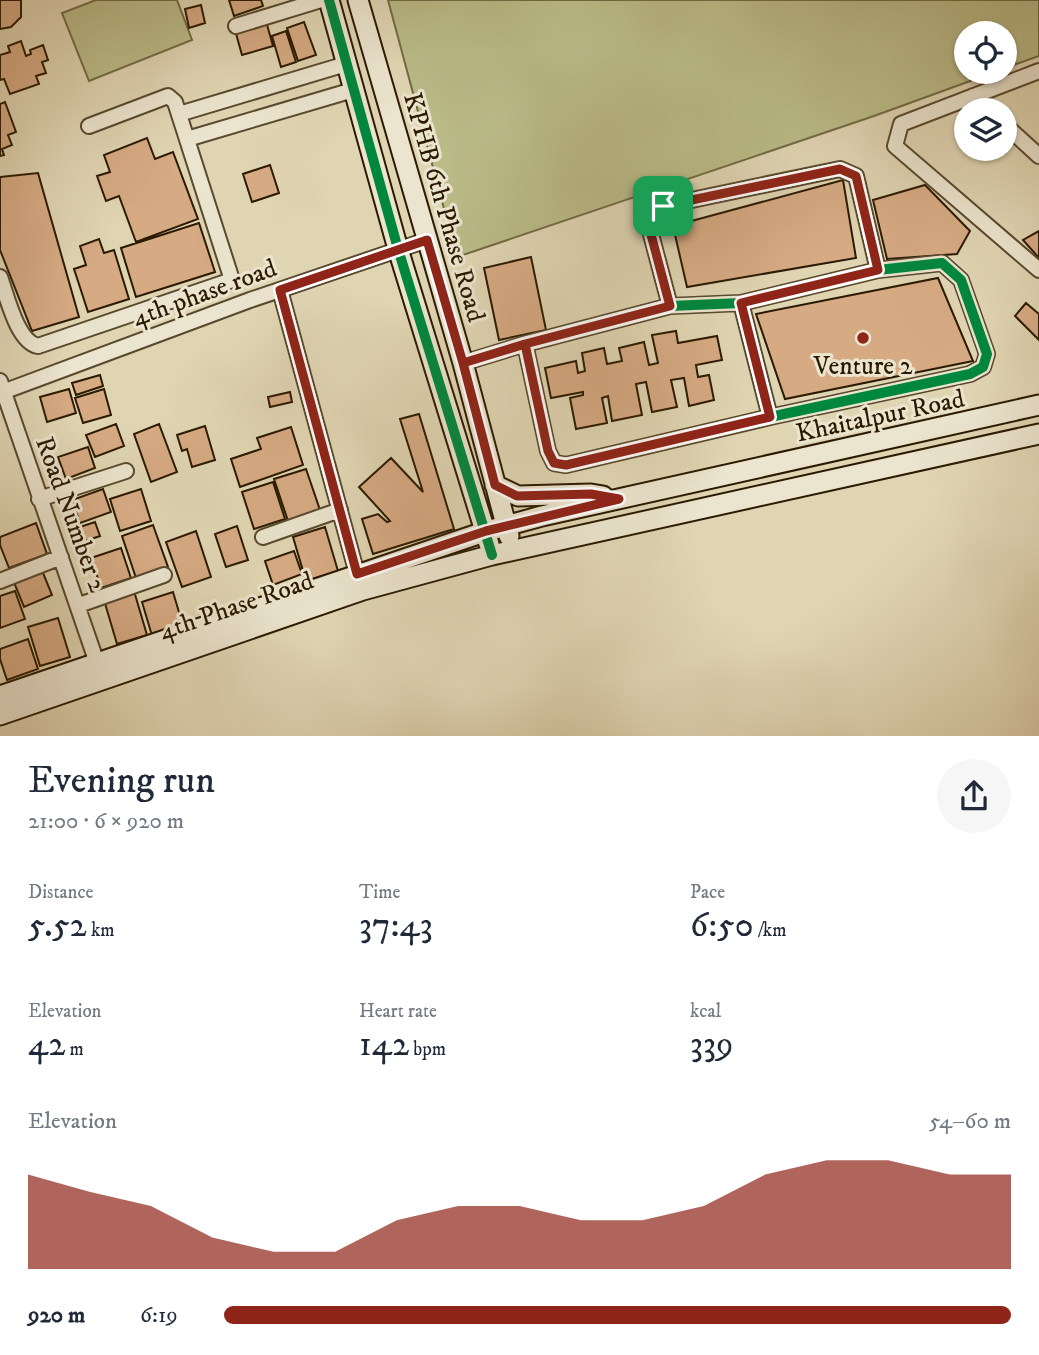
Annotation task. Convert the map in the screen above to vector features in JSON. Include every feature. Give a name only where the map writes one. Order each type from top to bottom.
[{"type":"street","points":[[236,26],[321,0]]},
{"type":"street","name":"KPHB 6th Phase Road","points":[[329,0],[398,249],[492,555]]},
{"type":"street","name":"KPHB 6th Phase Road","points":[[358,0],[463,363],[513,550]]},
{"type":"street","points":[[179,114],[346,64]]},
{"type":"street","points":[[1039,71],[901,124],[895,146],[1039,270]]},
{"type":"street","points":[[187,139],[353,90]]},
{"type":"street","points":[[0,277],[23,337],[30,345],[38,346],[232,280],[175,102],[168,96],[89,126]]},
{"type":"street","points":[[1017,136],[1039,156]]},
{"type":"street","points":[[670,306],[649,227],[652,217],[663,206],[840,169],[856,176],[878,270]]},
{"type":"street","name":"4th phase road","points":[[1,389],[427,240]]},
{"type":"street","points":[[463,363],[525,344],[670,306],[741,303],[878,270],[942,262],[961,280],[987,354],[983,367],[970,374],[566,465],[554,463],[548,451],[525,344]]},
{"type":"street","points":[[280,290],[357,574]]},
{"type":"street","points":[[741,303],[770,417]]},
{"type":"street","name":"Road Number 2","points":[[1,389],[79,605],[97,663]]},
{"type":"street","name":"Khaitalpur Road","points":[[486,531],[1039,405]]},
{"type":"street","name":"Khaitalpur Road","points":[[492,555],[1039,434]]},
{"type":"street","points":[[39,499],[127,471]]},
{"type":"street","points":[[495,485],[517,496],[591,494],[619,499]]},
{"type":"street","points":[[263,537],[340,510]]},
{"type":"street","name":"4th Phase Road","points":[[0,696],[486,531]]},
{"type":"street","name":"4th Phase Road","points":[[0,715],[363,590],[492,555]]},
{"type":"street","points":[[0,581],[61,558]]},
{"type":"street","points":[[79,605],[164,575]]},
{"type":"green space","points":[[96,0],[177,0],[192,40],[89,81],[62,13]]},
{"type":"green space","points":[[388,0],[1039,0],[1039,56],[1017,64],[1017,21],[954,21],[954,84],[962,84],[457,257]]},
{"type":"building","points":[[0,0],[21,0],[21,17],[11,27],[0,29]]},
{"type":"building","points":[[229,0],[261,0],[263,6],[234,16]]},
{"type":"building","points":[[201,5],[205,23],[189,28],[185,9]]},
{"type":"building","points":[[266,21],[273,46],[242,55],[235,30]]},
{"type":"building","points":[[304,22],[316,55],[298,61],[287,28]]},
{"type":"building","points":[[286,31],[296,62],[281,67],[272,36]]},
{"type":"building","points":[[21,41],[26,56],[31,54],[30,50],[43,45],[48,60],[42,62],[46,73],[36,76],[39,84],[10,94],[4,79],[0,80],[0,55],[10,52],[8,46]]},
{"type":"building","points":[[5,102],[16,132],[8,135],[12,145],[2,149],[4,155],[0,156],[0,104]]},
{"type":"building","points":[[147,138],[155,159],[173,152],[198,219],[136,242],[119,196],[106,201],[97,176],[110,172],[104,155]]},
{"type":"building","points":[[270,165],[279,193],[252,202],[243,174]]},
{"type":"building","points":[[38,173],[79,317],[32,331],[0,250],[0,177]]},
{"type":"building","points":[[843,180],[856,258],[687,287],[673,226]]},
{"type":"building","points":[[925,185],[970,231],[957,254],[887,259],[873,200]]},
{"type":"building","points":[[199,223],[215,272],[136,297],[121,248]]},
{"type":"building","points":[[1039,231],[1039,258],[1023,240]]},
{"type":"building","points":[[99,239],[104,253],[114,250],[129,299],[88,312],[74,269],[86,265],[80,246]]},
{"type":"building","points":[[531,257],[546,330],[499,340],[484,268]]},
{"type":"building","name":"Venture 2","points":[[938,278],[973,361],[785,399],[756,314]]},
{"type":"building","points":[[1026,303],[1039,314],[1039,340],[1015,316]]},
{"type":"building","points":[[676,331],[678,343],[717,336],[722,360],[696,365],[698,377],[709,375],[714,400],[689,406],[684,378],[671,380],[677,407],[652,412],[646,382],[636,384],[642,415],[612,421],[608,396],[602,398],[607,423],[576,429],[570,398],[583,395],[583,392],[551,398],[545,368],[576,361],[578,373],[585,371],[582,353],[604,348],[607,364],[622,361],[619,348],[644,342],[649,365],[658,363],[652,335]]},
{"type":"building","points":[[100,375],[103,386],[76,395],[72,383]]},
{"type":"building","points":[[69,389],[76,413],[47,422],[40,397]]},
{"type":"building","points":[[104,389],[111,415],[83,423],[75,398]]},
{"type":"building","points":[[290,392],[292,402],[270,407],[268,397]]},
{"type":"building","points":[[419,414],[454,529],[373,554],[362,519],[378,514],[387,522],[390,521],[359,487],[391,458],[423,492],[400,419]]},
{"type":"building","points":[[116,424],[124,446],[95,457],[86,435]]},
{"type":"building","points":[[159,424],[177,472],[151,482],[134,434]]},
{"type":"building","points":[[205,426],[215,460],[192,467],[187,449],[182,451],[177,435]]},
{"type":"building","points":[[291,427],[303,465],[240,487],[231,459],[261,449],[257,438]]},
{"type":"building","points":[[88,447],[95,468],[66,479],[58,457]]},
{"type":"building","points":[[306,469],[320,510],[288,521],[274,479]]},
{"type":"building","points":[[273,482],[285,519],[254,529],[242,492]]},
{"type":"building","points":[[103,489],[111,512],[80,523],[72,500]]},
{"type":"building","points":[[141,489],[151,521],[120,531],[110,499]]},
{"type":"building","points":[[95,522],[100,536],[76,544],[71,530]]},
{"type":"building","points":[[36,523],[47,554],[9,568],[0,545],[0,537]]},
{"type":"building","points":[[153,525],[168,567],[136,578],[122,536]]},
{"type":"building","points":[[237,526],[248,560],[226,567],[215,534]]},
{"type":"building","points":[[325,527],[338,571],[306,581],[293,537]]},
{"type":"building","points":[[196,531],[211,577],[182,587],[166,542]]},
{"type":"building","points":[[121,548],[131,578],[101,588],[91,558]]},
{"type":"building","points":[[294,551],[302,574],[273,585],[265,561]]},
{"type":"building","points":[[41,568],[52,595],[24,607],[13,580]]},
{"type":"building","points":[[15,591],[25,619],[0,628],[0,596]]},
{"type":"building","points":[[134,591],[147,635],[117,644],[104,600]]},
{"type":"building","points":[[173,592],[184,629],[153,639],[142,602]]},
{"type":"building","points":[[58,618],[70,657],[40,666],[28,627]]},
{"type":"building","points":[[28,639],[38,669],[7,680],[0,659],[0,649]]},
{"type":"cycle path","points":[[329,0],[398,249],[492,555]]},
{"type":"cycle path","points":[[463,363],[525,344],[670,306],[741,303],[878,270],[942,263],[961,280],[987,354],[983,367],[970,374],[566,465],[554,463],[548,451],[525,344]]},
{"type":"place","name":"Venture 2","points":[[863,338]]},
{"type":"route","points":[[663,206],[652,217],[649,227],[670,306],[525,344],[463,363],[427,240],[280,290],[357,574],[486,531],[619,499],[591,494],[517,496],[495,485],[463,363],[493,354],[525,344],[548,451],[554,463],[566,465],[770,417],[741,303],[878,270],[856,176],[849,171],[840,169],[663,206]]}]
